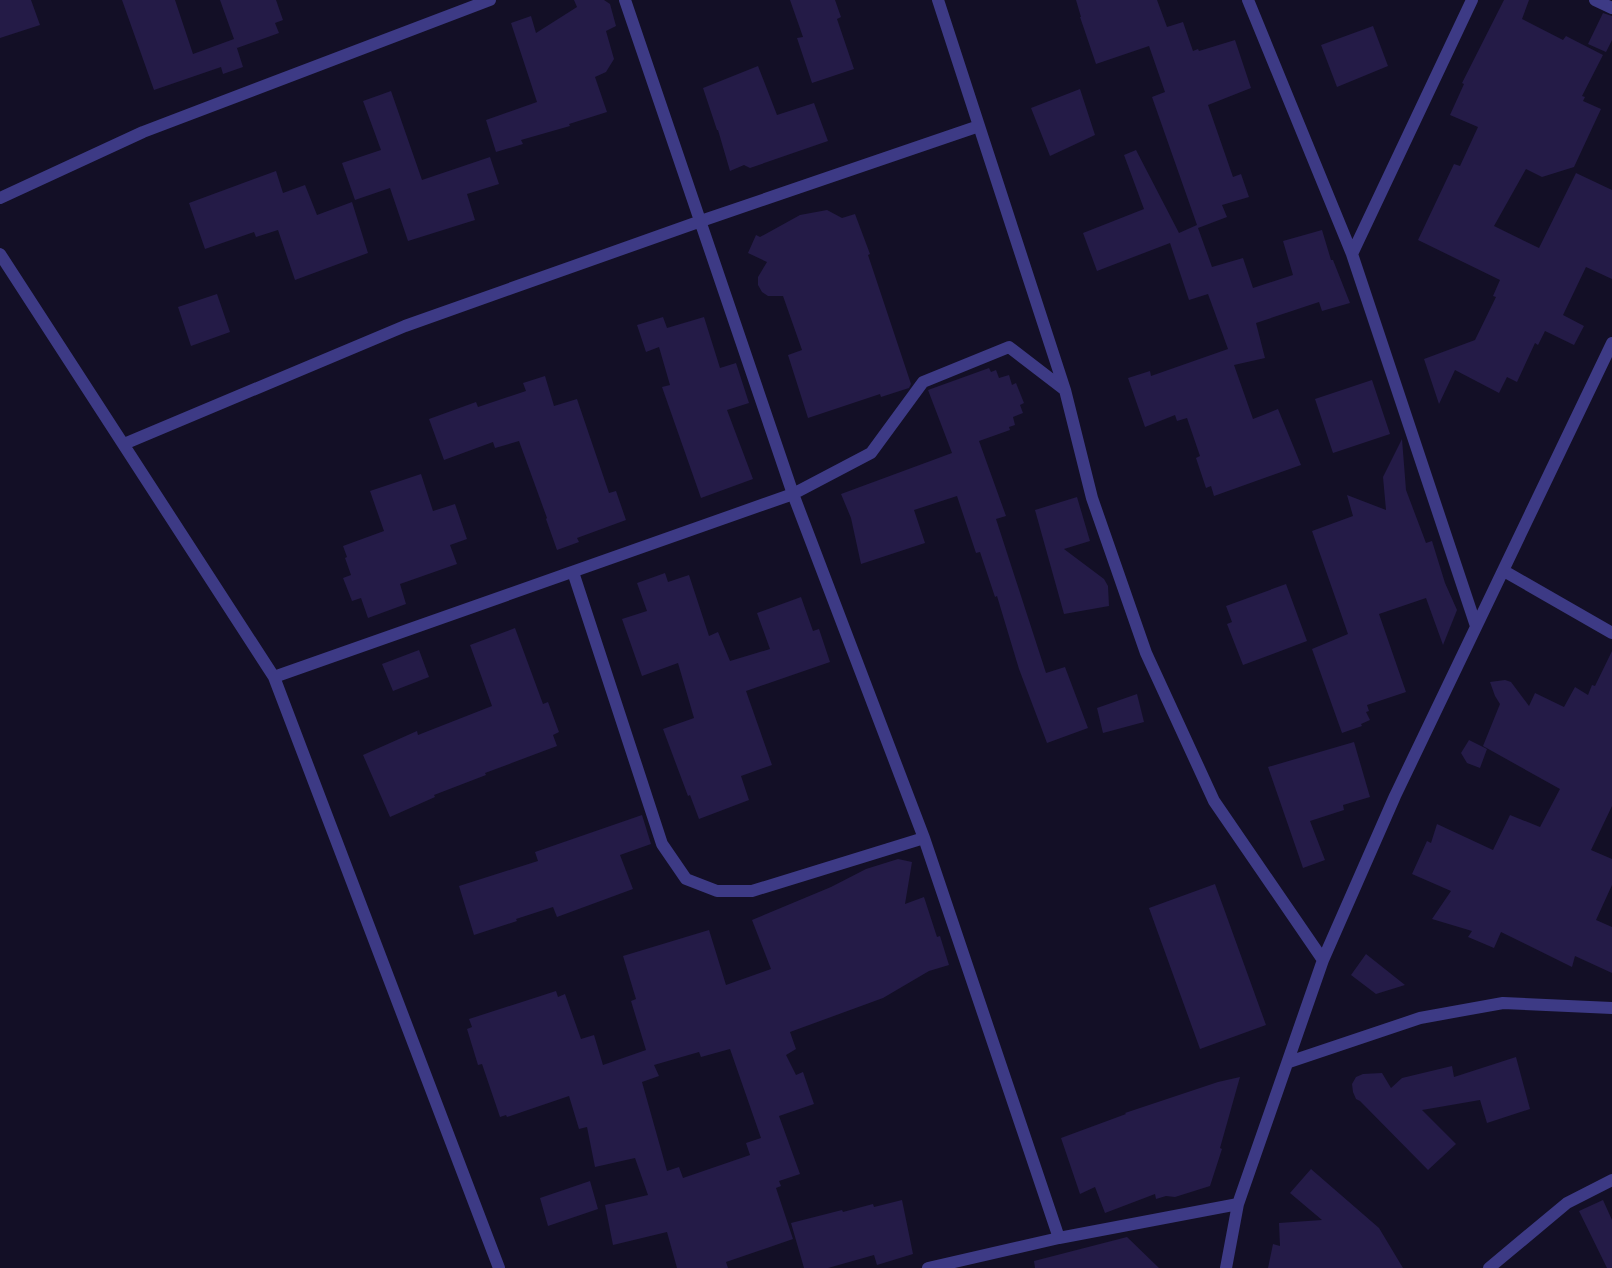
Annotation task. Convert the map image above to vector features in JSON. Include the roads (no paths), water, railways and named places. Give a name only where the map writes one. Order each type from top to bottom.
[{"type":"street","points":[[0,198],[143,132],[490,0]]},
{"type":"street","points":[[625,0],[793,494],[924,838],[1059,1238]]},
{"type":"street","points":[[938,0],[1064,390],[1092,498],[1146,653],[1214,801],[1323,960]]},
{"type":"street","points":[[1248,0],[1352,254],[1476,626]]},
{"type":"street","points":[[1352,254],[1472,0]]},
{"type":"street","points":[[1595,0],[1612,8]]},
{"type":"street","points":[[124,444],[405,326],[701,221],[979,126]]},
{"type":"street","points":[[0,254],[274,677],[499,1268]]},
{"type":"street","points":[[1226,1268],[1238,1204],[1323,960],[1395,796],[1612,343]]},
{"type":"street","points":[[274,677],[793,494],[871,453],[923,382],[1009,347],[1064,390]]},
{"type":"street","points":[[1504,571],[1612,633]]},
{"type":"street","points":[[573,572],[662,844],[686,879],[717,891],[752,890],[924,838]]},
{"type":"street","points":[[1289,1062],[1420,1018],[1502,1003],[1612,1008]]},
{"type":"street","points":[[1489,1268],[1567,1204],[1612,1180]]},
{"type":"street","points":[[928,1268],[1059,1238],[1238,1204]]}]
